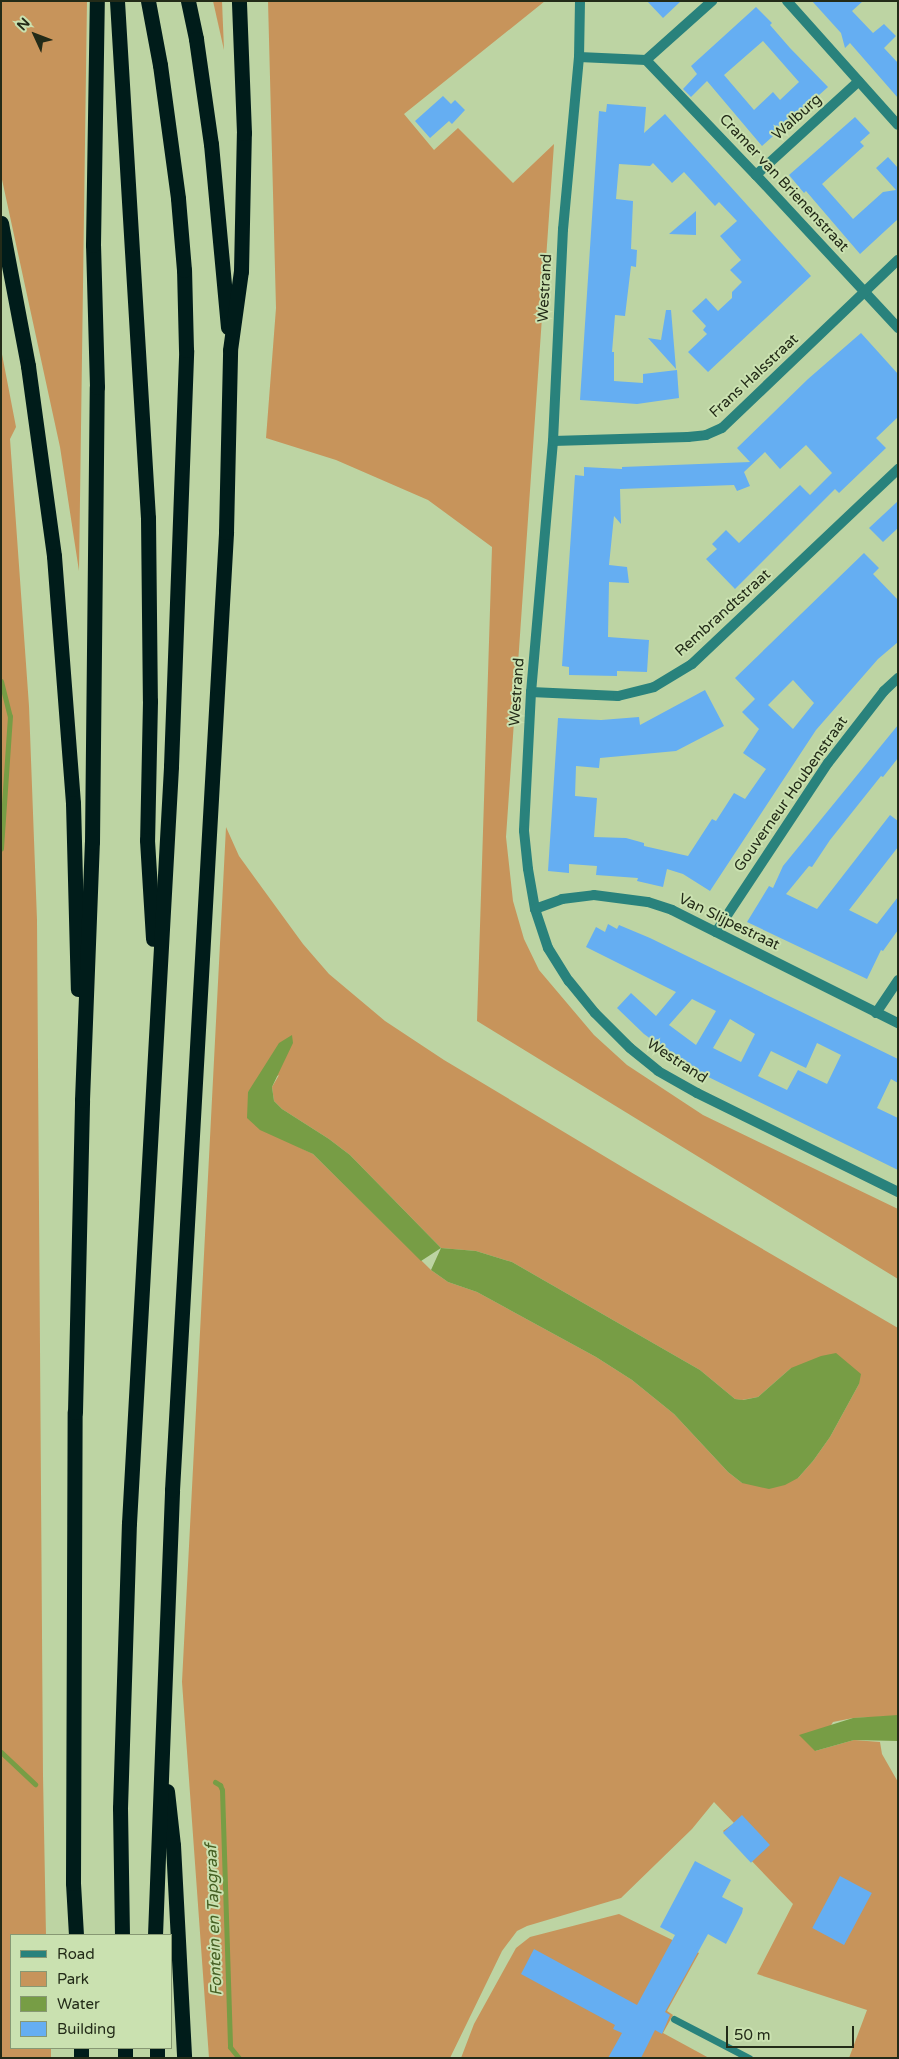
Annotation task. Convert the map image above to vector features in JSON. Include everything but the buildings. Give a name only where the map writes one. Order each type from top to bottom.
[{"type":"highway","points":[[76,1934],[73,1883],[75,1412],[82,1100],[92,842],[97,387],[93,235],[97,1]]},
{"type":"highway","points":[[117,1],[148,518],[150,701],[147,840],[157,1015]]},
{"type":"highway","points":[[155,1934],[172,1480],[226,532],[230,350],[211,144],[196,39],[188,1]]},
{"type":"highway","points":[[230,350],[242,271],[244,133],[239,1]]},
{"type":"highway","points":[[122,1934],[120,1808],[129,1523],[171,766],[186,350],[184,270],[178,198],[160,65],[149,6]]},
{"type":"highway","points":[[1,223],[28,366],[54,556],[73,803],[82,1100]]},
{"type":"highway","points":[[162,1750],[173,1845],[184,2058]]},
{"type":"street","name":"Westrand","points":[[580,1],[578,57],[563,229],[553,441],[531,692],[524,831],[535,909],[548,948],[569,981],[596,1014],[623,1041],[658,1071],[697,1093],[898,1192]]},
{"type":"street","points":[[578,57],[646,60],[712,1]]},
{"type":"street","points":[[786,1],[898,125]]},
{"type":"street","name":"Cramer van Brienenstraat","points":[[646,60],[898,328]]},
{"type":"street","name":"Walburg","points":[[756,175],[859,81]]},
{"type":"street","points":[[865,291],[898,260]]},
{"type":"street","name":"Frans Halsstraat","points":[[553,441],[688,437],[706,435],[722,428],[865,291]]},
{"type":"street","name":"Rembrandtstraat","points":[[531,692],[618,696],[654,687],[692,664],[898,469]]},
{"type":"street","name":"Gouverneur Houbenstraat","points":[[716,932],[828,763],[884,691],[898,678]]},
{"type":"street","name":"Van Slijpestraat","points":[[535,909],[562,900],[586,896],[621,897],[648,902],[672,910],[898,1023]]},
{"type":"street","points":[[876,1013],[898,980]]},
{"type":"lane","points":[[674,2019],[749,2058]]},
{"type":"green space","points":[[1,1],[87,1],[79,571],[60,447],[1,175]]},
{"type":"green space","points":[[213,1],[222,1],[224,50]]},
{"type":"green space","points":[[268,1],[545,1],[404,114],[434,150],[458,128],[513,183],[554,144],[506,837],[513,901],[524,939],[539,970],[594,1035],[627,1065],[703,1115],[898,1209],[898,1279],[477,1021],[492,547],[428,500],[336,460],[266,438],[276,308]]},
{"type":"green space","points":[[1,349],[16,427],[10,439],[29,706],[37,920],[43,1775],[46,1934],[10,1934],[10,2049],[51,2049],[51,2058],[1,2058]]},
{"type":"green space","points":[[226,827],[239,856],[303,944],[329,974],[385,1021],[444,1060],[634,1174],[898,1328],[898,1716],[853,1718],[833,1722],[815,1751],[854,1740],[880,1742],[882,1754],[898,1782],[898,2058],[849,2058],[867,2010],[757,1974],[793,1904],[723,1831],[734,1823],[714,1802],[692,1829],[621,1898],[527,1926],[517,1931],[502,1951],[450,2058],[209,2058],[182,1682]],"holes":[[[279,1075],[272,1087],[274,1101],[282,1109],[350,1155],[441,1248],[476,1251],[512,1262],[700,1370],[735,1399],[742,1400],[758,1397],[791,1368],[859,1384],[830,1437],[798,1478],[742,1483],[728,1472],[674,1414],[632,1380],[596,1357],[477,1292],[448,1282],[431,1270],[313,1154],[295,1145],[248,1092]]]},
{"type":"green space","points":[[619,1914],[699,1953],[667,2011],[673,2015],[663,2033],[709,2058],[461,2058],[474,2024],[516,1948],[530,1937]]},
{"type":"water","points":[[292,1035],[293,1043],[272,1087],[274,1101],[282,1109],[350,1155],[441,1248],[421,1261],[313,1154],[260,1130],[247,1118],[248,1092],[279,1043]]},
{"type":"water","points":[[441,1248],[476,1251],[512,1262],[700,1370],[735,1399],[743,1400],[758,1397],[791,1368],[821,1356],[836,1353],[861,1374],[859,1384],[830,1437],[798,1478],[785,1485],[769,1489],[742,1483],[728,1472],[674,1414],[632,1380],[596,1357],[477,1292],[448,1282],[431,1270]]},
{"type":"water","points":[[898,1715],[898,1741],[854,1740],[815,1751],[799,1735],[853,1718]]},
{"type":"waterway","points":[[1,681],[10,716],[1,849]]},
{"type":"waterway","name":"Fontein en Tapgraaf","points":[[1,1752],[35,1784]]},
{"type":"waterway","name":"Fontein en Tapgraaf","points":[[215,1782],[220,1785],[222,1790],[230,2047],[239,2058]]}]
